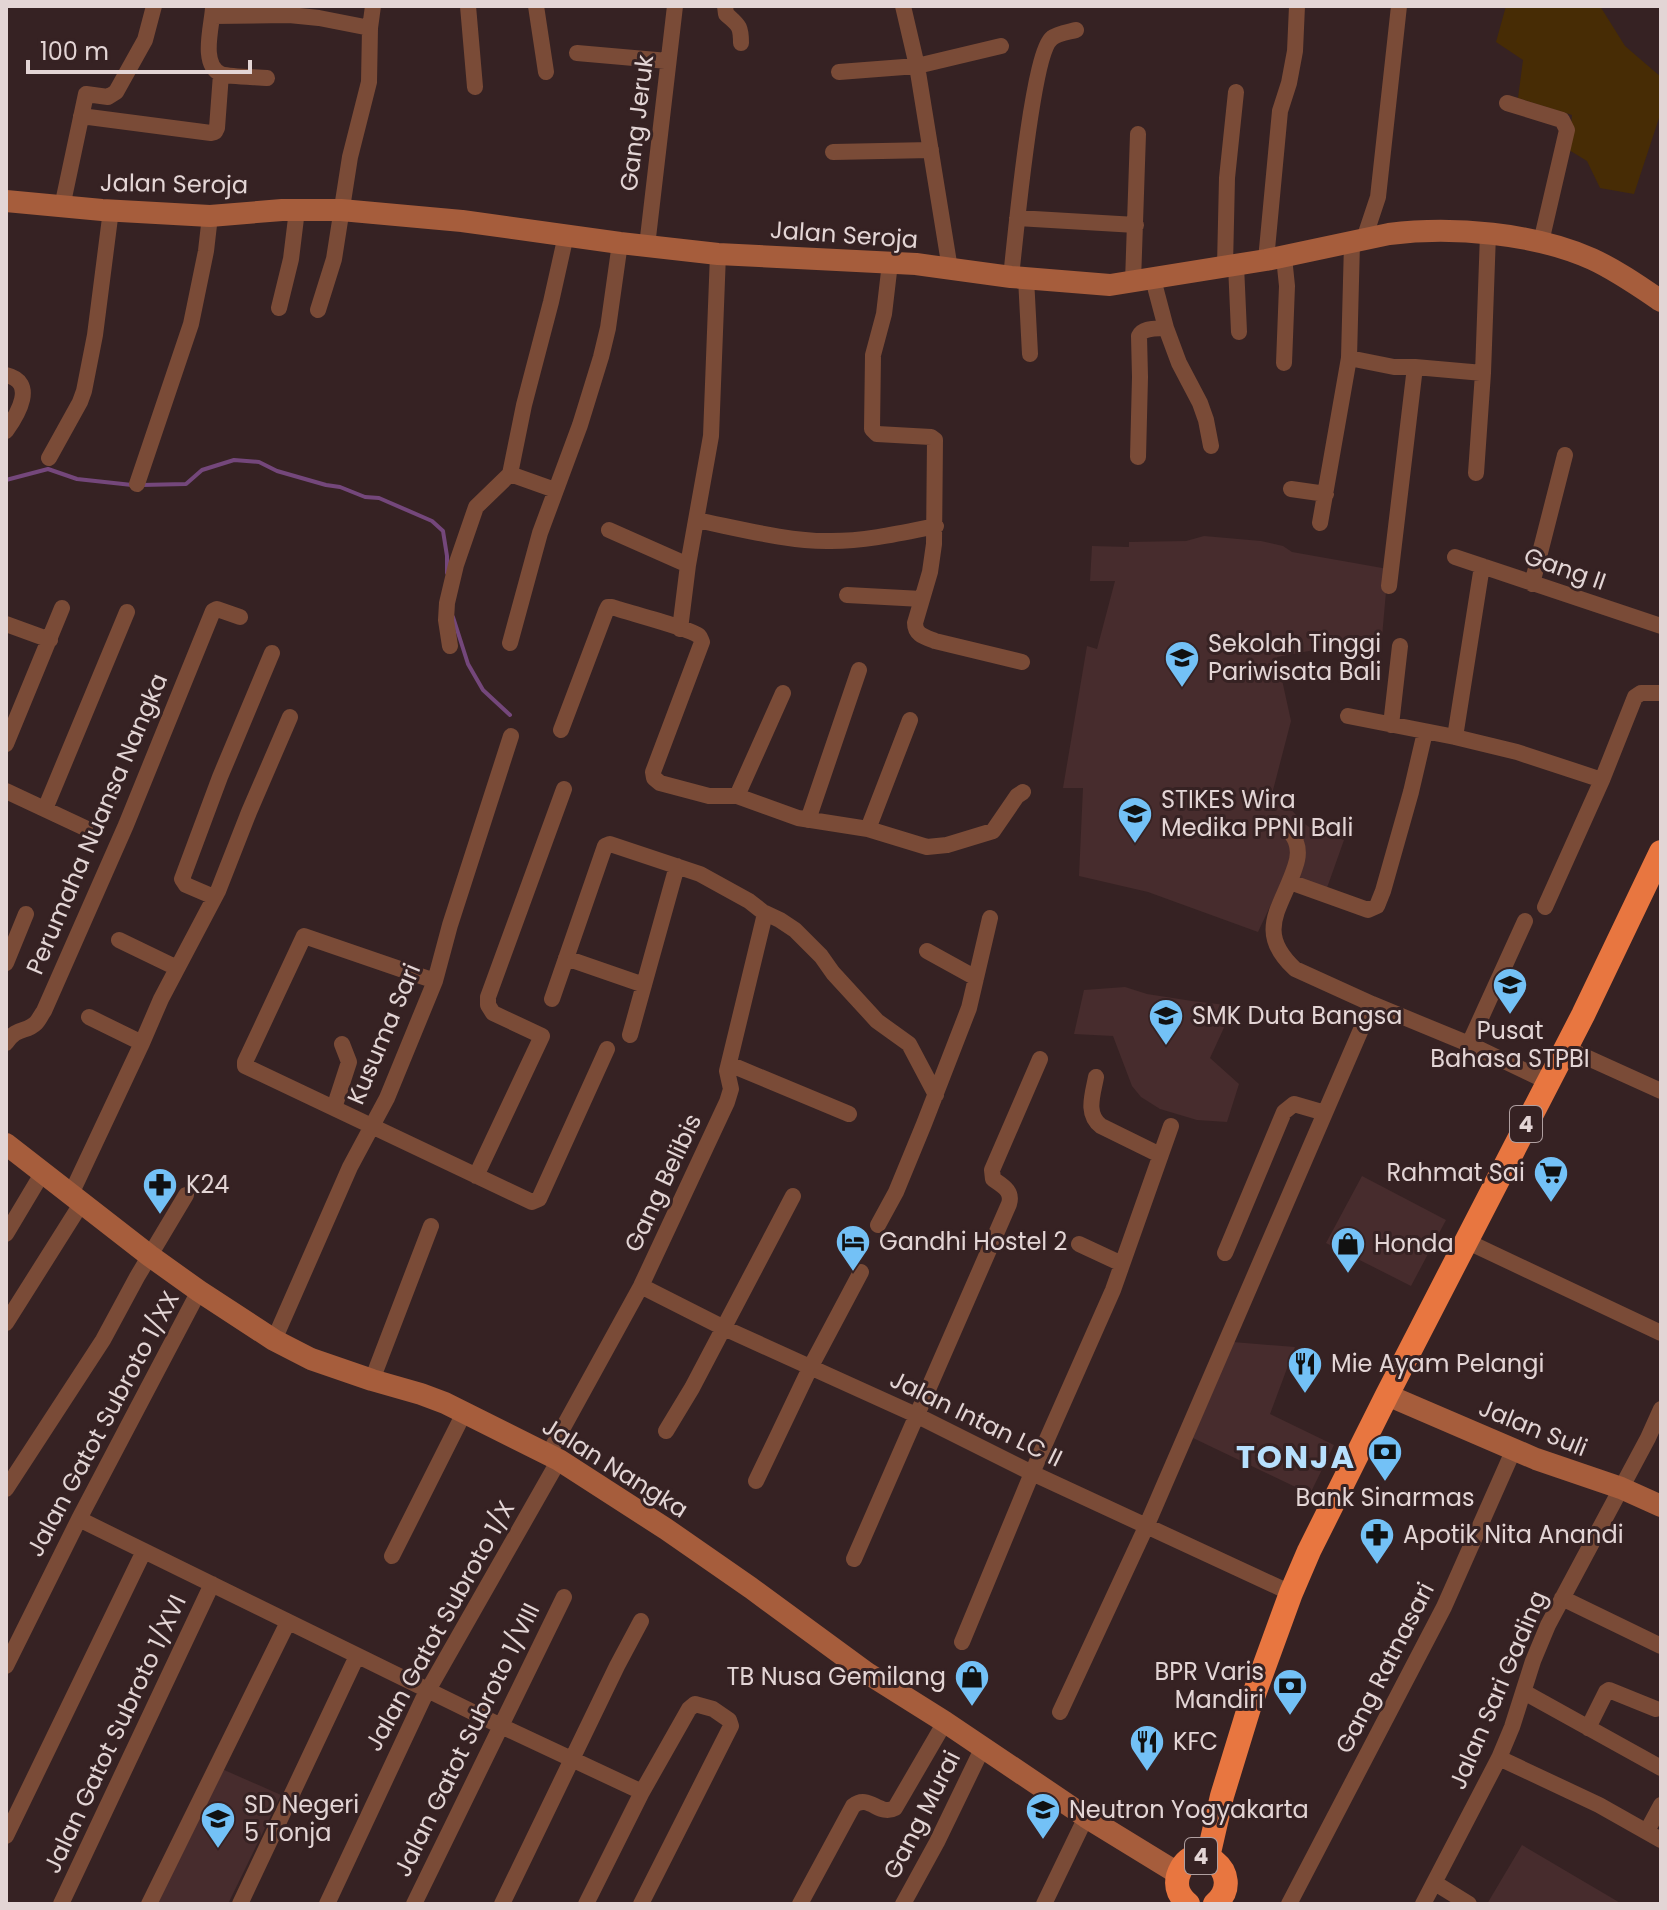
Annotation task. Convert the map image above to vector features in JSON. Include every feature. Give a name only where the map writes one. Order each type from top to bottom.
[{"type":"highway","name":"4","points":[[1208,1857],[1232,1762],[1266,1659],[1309,1551],[1394,1398],[1466,1241],[1548,1082],[1574,1051],[1661,852]]},
{"type":"highway","name":"4","points":[[1188,1904],[1180,1896],[1179,1874],[1185,1863],[1196,1856],[1208,1857],[1219,1864],[1226,1878],[1221,1903]]},
{"type":"main road","name":"Jalan Seroja","points":[[6,201],[210,216],[341,210],[475,222],[718,254],[890,263],[1110,285],[1275,259],[1389,234],[1463,232],[1511,236],[1573,251],[1595,260],[1661,301]]},
{"type":"main road","name":"Jalan Nangka","points":[[6,1144],[150,1256],[274,1340],[311,1359],[465,1411],[554,1458],[666,1529],[867,1673],[1086,1817],[1179,1874]]},
{"type":"main road","name":"Jalan Suli","points":[[1394,1398],[1563,1470],[1621,1488],[1661,1506]]},
{"type":"street","points":[[62,207],[86,94],[108,97],[116,92],[145,40],[154,6]]},
{"type":"street","points":[[318,310],[334,259],[350,157],[369,82],[373,6]]},
{"type":"street","points":[[468,6],[475,87]]},
{"type":"street","points":[[536,6],[546,72]]},
{"type":"street","name":"Gang Jeruk","points":[[647,246],[675,6]]},
{"type":"street","points":[[725,6],[726,14],[740,28],[741,43]]},
{"type":"street","points":[[903,6],[917,66],[950,269]]},
{"type":"street","points":[[1284,363],[1287,286],[1275,259],[1280,111],[1295,51],[1297,6]]},
{"type":"street","points":[[1389,234],[1378,197],[1399,6]]},
{"type":"street","points":[[267,78],[221,74],[209,63],[213,11],[319,18],[370,28]]},
{"type":"street","points":[[1030,354],[1019,278],[1017,218],[1029,123],[1047,45],[1053,37],[1076,30]]},
{"type":"street","points":[[839,72],[917,66],[1001,46]]},
{"type":"street","points":[[577,53],[668,61]]},
{"type":"street","points":[[81,116],[215,132],[221,74]]},
{"type":"street","points":[[1236,92],[1227,178],[1230,265],[1239,332]]},
{"type":"street","points":[[1507,103],[1562,120],[1566,125],[1541,242]]},
{"type":"street","points":[[1138,134],[1136,225],[1143,281],[1200,403],[1211,446]]},
{"type":"street","points":[[833,152],[931,150]]},
{"type":"street","points":[[1320,523],[1349,358],[1358,241],[1378,197]]},
{"type":"street","points":[[49,458],[84,391],[95,335],[111,210]]},
{"type":"street","points":[[279,308],[291,259],[297,210]]},
{"type":"street","points":[[137,484],[191,324],[210,216]]},
{"type":"street","points":[[1017,218],[1136,225]]},
{"type":"street","points":[[1476,473],[1488,234]]},
{"type":"street","points":[[450,646],[447,603],[456,565],[473,515],[482,500],[510,474],[566,235]]},
{"type":"street","points":[[510,643],[540,533],[580,425],[601,357],[620,243]]},
{"type":"street","points":[[680,629],[711,436],[718,254]]},
{"type":"street","points":[[890,263],[884,314],[873,355],[872,429],[877,434],[931,437],[935,440],[936,526],[930,572],[915,625],[917,632],[964,649],[1022,662]]},
{"type":"street","points":[[1138,457],[1139,336],[1145,330],[1166,328]]},
{"type":"street","points":[[1349,358],[1394,367],[1483,373]]},
{"type":"street","points":[[1389,586],[1415,367]]},
{"type":"street","points":[[6,375],[20,382],[22,392],[20,407],[6,431]]},
{"type":"street","points":[[1532,584],[1565,455]]},
{"type":"street","points":[[510,474],[555,490]]},
{"type":"street","points":[[1291,489],[1326,494]]},
{"type":"street","points":[[696,520],[829,542],[868,539],[936,526]]},
{"type":"street","points":[[609,530],[688,565]]},
{"type":"street","name":"Gang II","points":[[1455,557],[1661,626]]},
{"type":"street","points":[[1455,737],[1482,566]]},
{"type":"street","points":[[847,595],[922,599]]},
{"type":"street","points":[[561,730],[608,607],[612,607],[699,636],[702,642],[653,774],[660,783],[709,796],[737,796],[808,820],[868,829],[927,847],[947,845],[993,831],[1023,792]]},
{"type":"street","points":[[6,744],[13,708],[50,640],[62,608]]},
{"type":"street","name":"Perumaha Nuansa Nangka","points":[[6,1043],[20,1029],[36,1023],[44,1011],[126,825],[214,609],[240,617]]},
{"type":"street","points":[[45,809],[127,612]]},
{"type":"street","points":[[6,624],[50,640]]},
{"type":"street","points":[[1391,725],[1400,646]]},
{"type":"street","points":[[214,897],[186,885],[182,879],[225,763],[272,653]]},
{"type":"street","points":[[808,820],[859,670]]},
{"type":"street","points":[[737,796],[783,693]]},
{"type":"street","points":[[1545,907],[1637,695],[1661,693]]},
{"type":"street","points":[[1348,716],[1517,752],[1602,780]]},
{"type":"street","points":[[6,1323],[76,1199],[161,999],[214,897],[290,717]]},
{"type":"street","points":[[868,829],[910,720]]},
{"type":"street","points":[[1290,882],[1368,910],[1377,906],[1425,732]]},
{"type":"street","name":"Kusuma Sari","points":[[274,1340],[350,1167],[387,1098],[435,981],[511,736]]},
{"type":"street","points":[[476,1176],[542,1036],[493,1013],[488,997],[564,789]]},
{"type":"street","points":[[6,791],[85,828]]},
{"type":"street","points":[[1290,831],[1298,849],[1297,861],[1273,922],[1272,934],[1281,953],[1295,969],[1469,1044],[1548,1082]]},
{"type":"street","points":[[552,999],[607,844],[700,874],[795,930],[877,1021],[909,1044],[936,1095]]},
{"type":"street","points":[[630,1035],[677,866]]},
{"type":"street","name":"Gang Belibis","points":[[554,1458],[641,1286],[730,1096],[729,1064],[763,912]]},
{"type":"street","points":[[6,963],[26,914]]},
{"type":"street","points":[[878,1225],[896,1192],[969,1008],[990,918]]},
{"type":"street","points":[[1469,1044],[1525,921]]},
{"type":"street","points":[[435,981],[303,937],[245,1066],[532,1202],[537,1201],[607,1049]]},
{"type":"street","points":[[119,940],[177,968]]},
{"type":"street","points":[[927,951],[976,978]]},
{"type":"street","points":[[566,958],[644,985]]},
{"type":"street","points":[[1060,1712],[1146,1527],[1372,1004]]},
{"type":"street","points":[[89,1017],[142,1043]]},
{"type":"street","points":[[334,1108],[349,1062],[342,1044]]},
{"type":"street","points":[[1574,1051],[1661,1091]]},
{"type":"street","points":[[854,1559],[1010,1201],[1008,1191],[993,1179],[992,1170],[1040,1059]]},
{"type":"street","points":[[729,1064],[849,1114]]},
{"type":"street","points":[[1096,1077],[1091,1109],[1094,1121],[1160,1155]]},
{"type":"street","points":[[1225,1253],[1284,1112],[1294,1104],[1325,1113]]},
{"type":"street","points":[[962,1642],[1113,1290],[1171,1126]]},
{"type":"street","points":[[6,1234],[43,1172]]},
{"type":"street","points":[[6,1489],[103,1340],[186,1195]]},
{"type":"street","points":[[666,1431],[692,1388],[793,1196]]},
{"type":"street","points":[[372,1380],[431,1226]]},
{"type":"street","points":[[1466,1241],[1661,1333]]},
{"type":"street","points":[[1079,1244],[1122,1264]]},
{"type":"street","points":[[756,1481],[810,1368],[861,1272]]},
{"type":"street","name":"Jalan Intan LC II","points":[[641,1286],[724,1328],[916,1415],[1032,1473],[1291,1593]]},
{"type":"street","name":"Jalan Gatot Subroto 1/XX","points":[[6,1666],[199,1291]]},
{"type":"street","name":"Jalan Sari Gading","points":[[1423,1904],[1499,1758],[1539,1646],[1562,1598],[1661,1409]]},
{"type":"street","points":[[392,1556],[465,1411]]},
{"type":"street","name":"Gang Ratnasari","points":[[1289,1904],[1444,1607],[1514,1449]]},
{"type":"street","name":"Jalan Gatot Subroto 1/X","points":[[327,1904],[427,1690],[554,1458]]},
{"type":"street","points":[[79,1519],[642,1792]]},
{"type":"street","points":[[6,1836],[144,1551]]},
{"type":"street","name":"Jalan Gatot Subroto 1/XVI","points":[[61,1904],[212,1584]]},
{"type":"street","name":"Jalan Gatot Subroto 1/VIII","points":[[414,1904],[564,1597]]},
{"type":"street","points":[[1562,1598],[1661,1646]]},
{"type":"street","points":[[502,1904],[641,1621]]},
{"type":"street","points":[[149,1904],[288,1622]]},
{"type":"street","points":[[240,1904],[357,1656]]},
{"type":"street","points":[[1588,1728],[1609,1690],[1656,1709]]},
{"type":"street","points":[[1524,1692],[1661,1768]]},
{"type":"street","points":[[586,1904],[642,1792],[692,1705],[713,1709],[729,1720],[731,1726],[641,1904]]},
{"type":"street","points":[[800,1904],[853,1806],[864,1801],[886,1810],[895,1808],[945,1722]]},
{"type":"street","name":"Gang Murai","points":[[903,1904],[983,1747]]},
{"type":"street","points":[[1499,1758],[1599,1805],[1654,1836],[1661,1805]]},
{"type":"street","points":[[1044,1904],[1086,1817]]},
{"type":"street","points":[[1435,1883],[1469,1904]]},
{"type":"shaded area","points":[[1506,6],[1600,6],[1625,46],[1661,77],[1661,112],[1634,194],[1600,188],[1587,161],[1569,150],[1572,115],[1518,98],[1523,60],[1496,42]]},
{"type":"shaded area","name":"Sekolah Tinggi Pariwisata Bali","points":[[1204,536],[1261,541],[1283,546],[1292,552],[1388,569],[1382,637],[1354,636],[1346,644],[1277,657],[1291,721],[1272,794],[1312,829],[1344,840],[1323,899],[1281,883],[1258,932],[1148,892],[1079,876],[1083,788],[1063,788],[1087,646],[1097,649],[1115,581],[1090,581],[1092,546],[1129,547],[1129,542],[1186,541]]},
{"type":"shaded area","name":"SMK Duta Bangsa","points":[[1125,987],[1147,994],[1234,1006],[1210,1058],[1239,1084],[1227,1122],[1197,1120],[1160,1109],[1141,1097],[1132,1086],[1113,1036],[1074,1034],[1084,990]]},
{"type":"shaded area","points":[[1362,1176],[1446,1220],[1411,1286],[1326,1243]]},
{"type":"shaded area","points":[[1233,1342],[1295,1347],[1270,1414],[1334,1445],[1310,1494],[1193,1438]]},
{"type":"shaded area","name":"SD Negeri 5 Tonja","points":[[222,1769],[281,1795],[228,1904],[155,1904]]},
{"type":"shaded area","points":[[1522,1845],[1622,1904],[1487,1904]]},
{"type":"waterway","points":[[141,485],[186,484],[202,470],[234,460],[259,462],[277,471],[340,487],[365,497],[379,498],[432,521],[443,531],[447,573]]},
{"type":"waterway","points":[[6,480],[48,469],[77,479],[132,485]]},
{"type":"waterway","points":[[453,617],[468,664],[483,690],[510,715]]},
{"type":"place","name":"Sekolah Tinggi Pariwisata Bali","points":[[1182,689]]},
{"type":"place","name":"STIKES Wira Medika PPNI Bali","points":[[1135,845]]},
{"type":"place","name":"Pusat Bahasa STPBI","points":[[1510,1016]]},
{"type":"place","name":"SMK Duta Bangsa","points":[[1166,1047]]},
{"type":"place","name":"Rahmat Sai","points":[[1551,1204]]},
{"type":"place","name":"K24","points":[[160,1216]]},
{"type":"place","name":"Gandhi Hostel 2","points":[[853,1273]]},
{"type":"place","name":"Honda","points":[[1348,1275]]},
{"type":"place","name":"Mie Ayam Pelangi","points":[[1305,1395]]},
{"type":"place","name":"Bank Sinarmas","points":[[1385,1483]]},
{"type":"place","name":"Apotik Nita Anandi","points":[[1377,1566]]},
{"type":"place","name":"TB Nusa Gemilang","points":[[972,1708]]},
{"type":"place","name":"BPR Varis Mandiri","points":[[1290,1717]]},
{"type":"place","name":"KFC","points":[[1147,1773]]},
{"type":"place","name":"Neutron Yogyakarta","points":[[1043,1841]]},
{"type":"place","name":"SD Negeri 5 Tonja","points":[[218,1850]]},
{"type":"district","name":"TONJA","points":[[1296,1457]]}]
